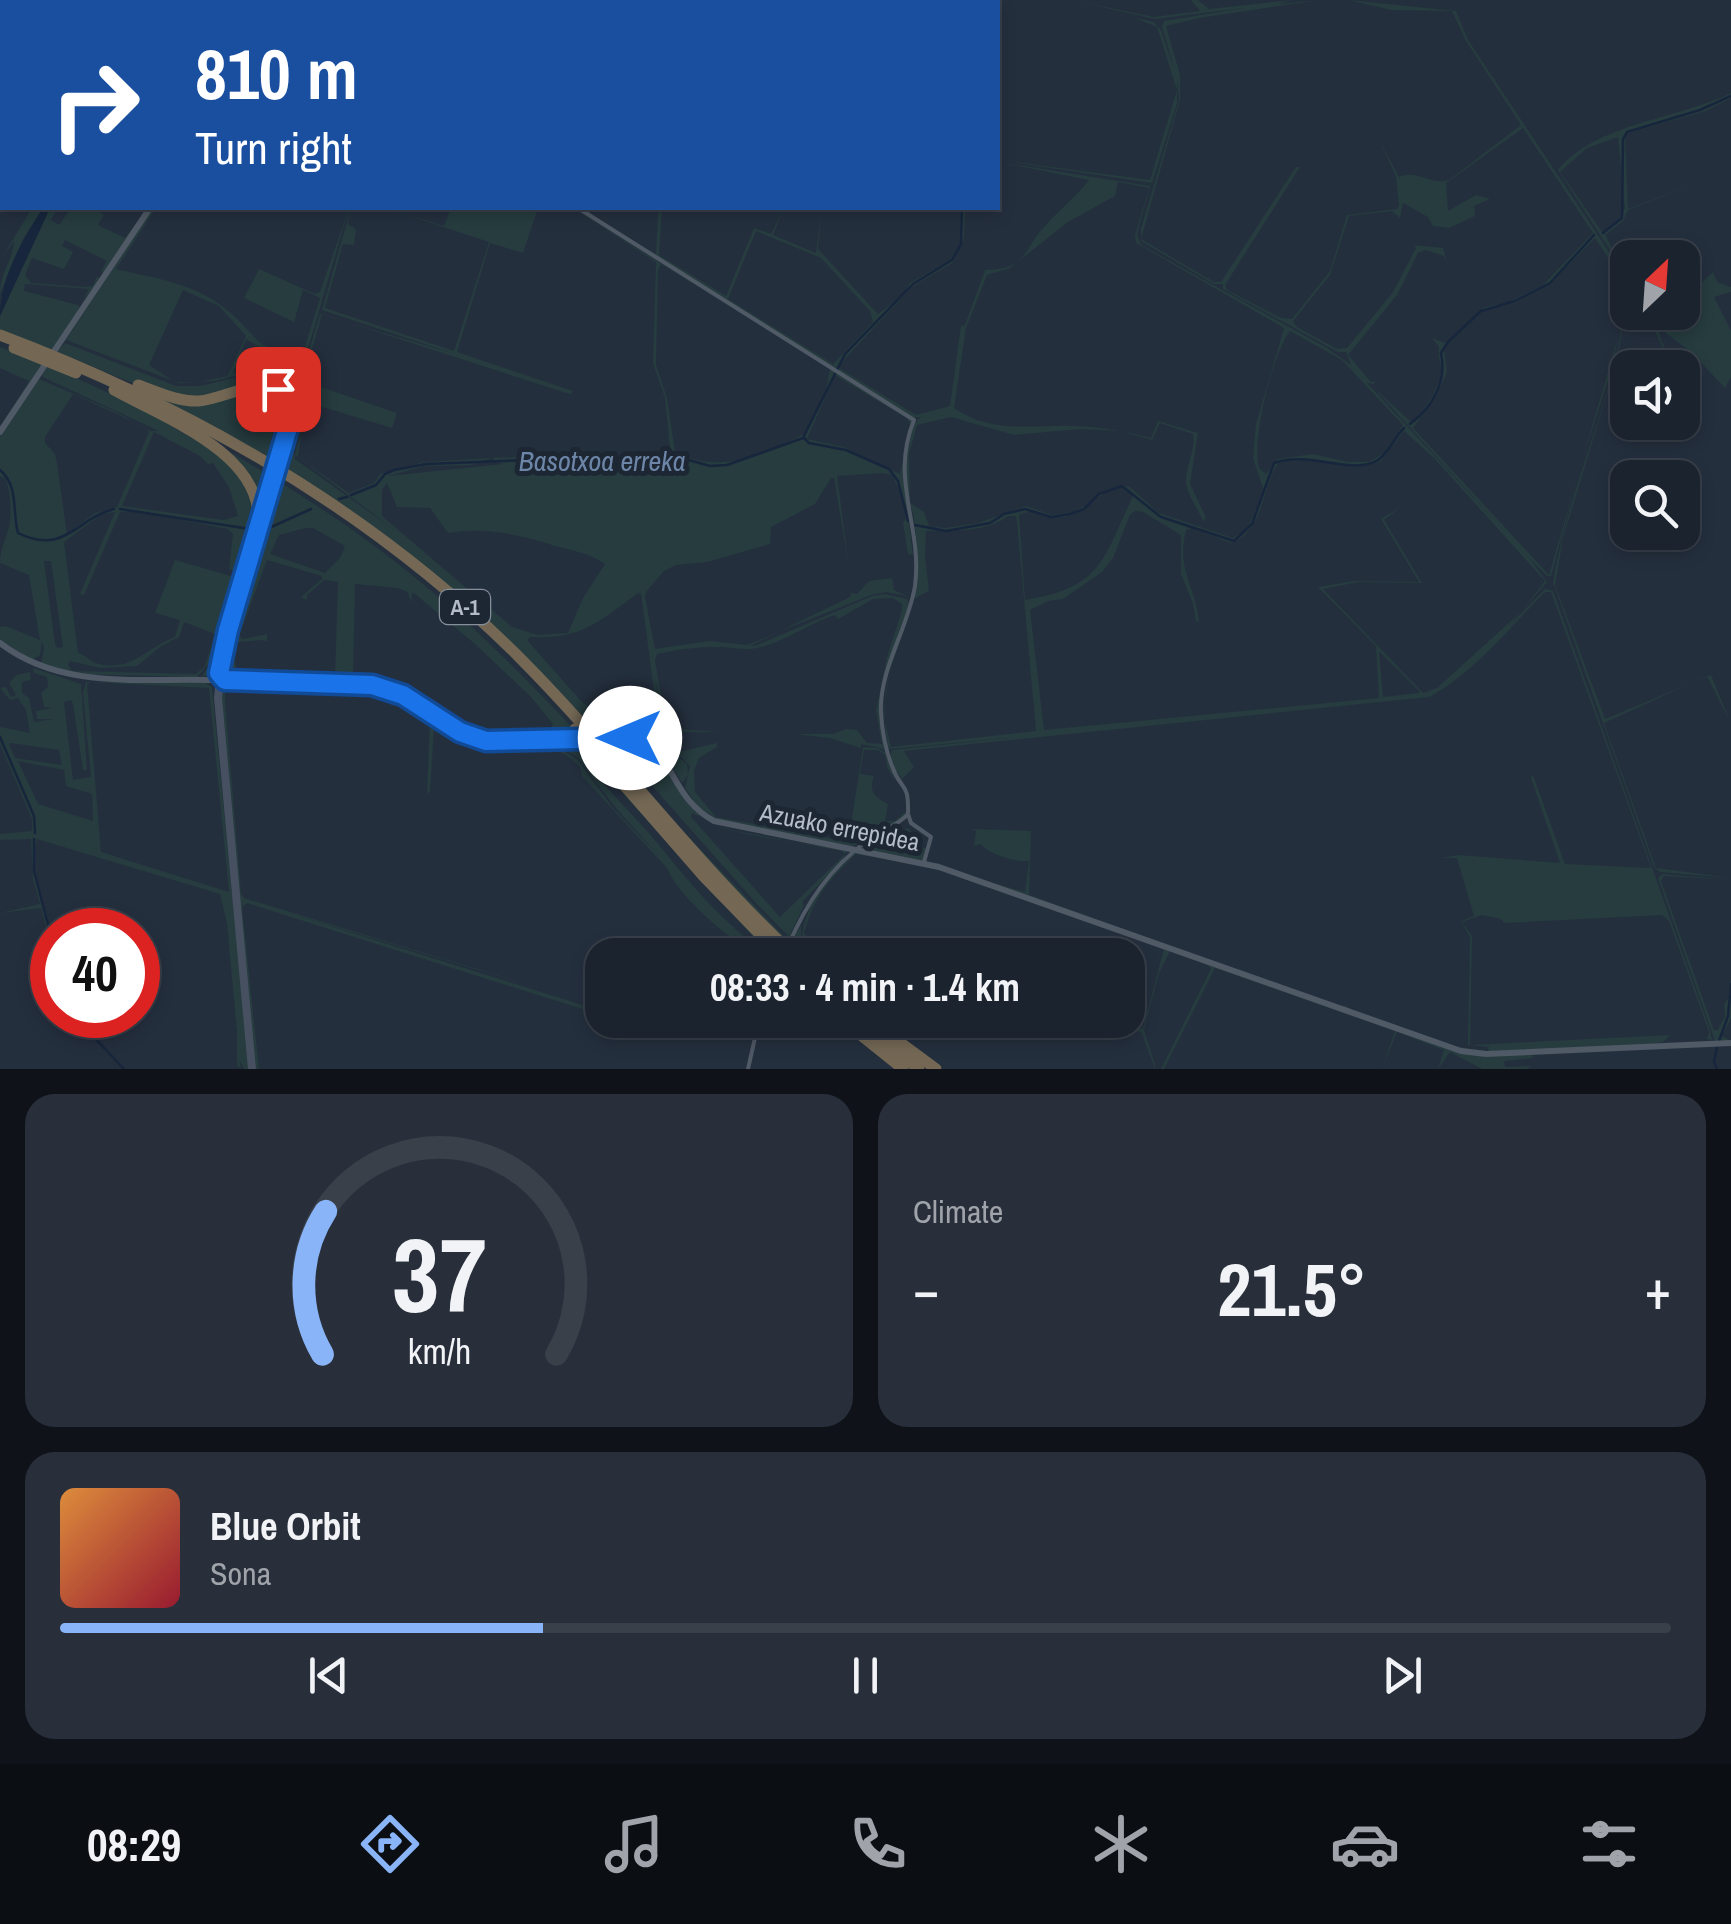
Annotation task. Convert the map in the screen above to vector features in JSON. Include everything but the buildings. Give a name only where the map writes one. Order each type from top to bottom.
[{"type":"highway","name":"A-1","points":[[0,335],[198,430],[270,471],[345,520],[431,587],[519,668],[704,877],[765,938]]},
{"type":"highway","name":"A-1","points":[[0,343],[49,358],[156,401],[256,454],[336,505],[414,563],[474,614],[534,674],[720,881],[777,938]]},
{"type":"highway","points":[[49,358],[189,401],[209,400],[252,386],[270,386],[284,394],[291,407],[290,421],[256,535]]},
{"type":"highway","points":[[114,390],[216,448],[242,469],[256,493],[256,535]]},
{"type":"highway","points":[[862,1038],[903,1069]]},
{"type":"highway","points":[[878,1038],[919,1069]]},
{"type":"highway","points":[[894,1038],[936,1069]]},
{"type":"main road","points":[[252,1069],[218,680],[228,630],[256,535]]},
{"type":"street","points":[[0,432],[149,210]]},
{"type":"street","points":[[581,210],[914,420],[903,461],[905,498],[913,518],[914,587],[889,663],[880,710],[889,756],[898,779],[908,789],[911,823],[931,837],[924,863]]},
{"type":"street","name":"Azuako errepidea","points":[[0,643],[34,665],[69,676],[372,685],[403,695],[477,739],[502,742],[610,736],[637,740],[665,761],[691,803],[714,821],[924,863],[1469,1053],[1731,1042]]},
{"type":"street","points":[[791,938],[819,886],[856,850],[908,814]]},
{"type":"street","points":[[748,1069],[755,1038]]},
{"type":"green space","points":[[1054,0],[1154,22],[1161,30],[1176,75],[1162,27],[1164,21],[1244,8],[1155,19],[1071,0],[1154,17],[1200,11],[1191,0],[1198,0],[1209,9],[1319,0],[1166,26],[1180,75],[1180,100],[1141,239],[1179,100],[1177,78],[1177,90],[1157,27],[1135,18]]},
{"type":"green space","points":[[1349,0],[1456,11],[1468,40],[1610,253],[1610,261],[1595,238],[1550,284],[1515,303],[1484,310],[1444,348],[1447,372],[1437,395],[1413,428],[1549,575],[1579,472],[1551,576],[1547,576],[1529,558],[1547,582],[1523,610],[1545,581],[1435,459],[1404,431],[1381,461],[1372,464],[1358,467],[1308,459],[1279,462],[1256,519],[1242,537],[1231,543],[1192,528],[1186,530],[1183,556],[1199,622],[1181,574],[1181,535],[1135,511],[1113,558],[1102,572],[1063,599],[1030,610],[1044,730],[1379,698],[1376,646],[1318,587],[1354,581],[1419,582],[1381,519],[1402,506],[1384,520],[1422,583],[1358,582],[1323,589],[1423,693],[1437,688],[1521,612],[1508,627],[1545,589],[1553,591],[1712,1040],[1707,1039],[1709,1032],[1669,921],[1662,915],[1504,923],[1482,915],[1462,922],[1472,936],[1470,1045],[1670,1035],[1663,1042],[1637,1046],[1480,1053],[1447,1046],[970,876],[1025,892],[1029,861],[1003,857],[980,844],[974,846],[976,831],[971,829],[1031,831],[1029,895],[1458,1047],[1488,1051],[1489,1047],[1468,1045],[1470,937],[1461,921],[1474,916],[1457,858],[1442,858],[1458,855],[1560,863],[1533,775],[1565,864],[1651,868],[1551,592],[1545,592],[1476,663],[1429,697],[904,751],[914,767],[902,779],[892,761],[892,750],[1029,736],[890,749],[885,721],[891,747],[1036,731],[1016,516],[980,528],[926,531],[929,591],[914,599],[912,606],[918,563],[906,486],[906,464],[911,430],[921,417],[912,417],[582,210],[656,254],[658,215],[662,210],[659,255],[726,296],[754,228],[771,234],[783,210],[773,235],[816,253],[822,210],[818,249],[878,314],[902,296],[910,283],[950,260],[960,244],[961,210],[965,210],[964,238],[952,263],[912,287],[839,368],[916,415],[950,406],[961,326],[965,325],[985,270],[1010,266],[1023,257],[1045,226],[1089,180],[1000,162],[1150,186],[1137,234],[1141,245],[1351,365],[1346,352],[1338,352],[1223,289],[1223,284],[1214,284],[1141,239],[1214,282],[1221,282],[1296,167],[1300,167],[1225,285],[1227,290],[1281,318],[1292,319],[1330,271],[1347,215],[1397,209],[1399,205],[1396,176],[1379,140],[1399,177],[1412,175],[1442,181],[1449,180],[1521,125],[1466,41],[1452,11],[1391,10]],"holes":[[[1523,128],[1593,233],[1543,285],[1509,302],[1485,307],[1445,343],[1432,338],[1439,347],[1440,379],[1412,423],[1373,387],[1507,534],[1367,383],[1374,384],[1375,381],[1371,382],[1348,355],[1397,295],[1418,253],[1425,250],[1444,256],[1447,262],[1443,248],[1414,245],[1416,248],[1393,292],[1347,348],[1337,349],[1293,321],[1330,275],[1349,216],[1392,211],[1400,218],[1403,203],[1428,217],[1433,226],[1449,228],[1475,216],[1474,206],[1490,199],[1476,195],[1448,211],[1446,183]],[[1118,182],[1149,188],[1136,243],[1284,328],[1256,424],[1253,458],[1264,491],[1247,529],[1233,538],[1159,513],[1130,487],[1121,485],[1101,492],[1090,503],[1115,488],[1126,488],[1133,496],[1097,566],[1071,587],[1025,600],[1019,515],[1031,511],[1046,516],[1068,516],[1088,504],[1052,515],[1026,506],[978,523],[929,526],[924,512],[910,503],[909,454],[917,425],[951,417],[1014,435],[1080,429],[1120,431],[1074,426],[998,425],[954,408],[966,328],[987,275],[1010,268],[1068,222],[1115,196]],[[756,231],[821,258],[870,311],[873,322],[833,364],[728,299]],[[1290,331],[1342,360],[1403,425],[1384,453],[1369,462],[1313,454],[1278,459],[1266,474],[1259,468],[1257,455],[1261,418],[1277,358]],[[1379,651],[1419,691],[1419,693],[1383,697]]]},
{"type":"green space","points":[[1177,90],[1177,103],[1152,183],[1000,160],[1150,180]]},
{"type":"green space","points":[[1731,93],[1731,98],[1706,111],[1625,134],[1628,209],[1707,179],[1628,210],[1623,221],[1605,235],[1610,250],[1558,170],[1574,154],[1615,132]],"holes":[[[1618,137],[1625,208],[1618,222],[1602,232],[1560,172],[1587,148]]]},
{"type":"green space","points":[[31,210],[42,210],[23,239],[0,294],[14,241],[0,261]]},
{"type":"green space","points":[[49,210],[57,210],[51,220],[59,225],[70,210],[95,210],[104,215],[98,225],[125,238],[147,210],[104,273],[101,271],[107,261],[65,240],[62,246],[73,252],[64,269],[32,258],[25,275],[31,283],[86,287],[93,286],[97,276],[100,279],[81,303],[89,289],[25,284],[24,291],[80,308],[52,351],[0,331],[0,316]]},
{"type":"green space","points":[[152,210],[155,210],[116,269],[196,291],[231,313],[272,350],[301,359],[320,298],[303,290],[294,322],[244,298],[259,269],[315,294],[320,292],[348,210],[298,383],[295,385],[279,373],[296,380],[300,361],[265,351],[246,339],[233,373],[267,369],[277,373],[259,370],[200,382],[227,376],[246,336],[219,306],[183,290],[149,365],[173,381],[66,340]]},
{"type":"green space","points":[[350,210],[348,224],[356,229],[354,245],[343,244],[325,308],[454,351],[489,242],[391,210],[444,226],[450,210],[537,210],[523,253],[490,243],[457,352],[573,391],[571,394],[344,321],[458,355],[322,310]]},
{"type":"green space","points":[[576,210],[797,348],[661,264],[656,365],[667,398],[675,452],[692,459],[725,462],[758,455],[806,433],[826,390],[830,369],[911,420],[910,425],[908,419],[835,375],[807,439],[844,447],[900,474],[903,459],[913,555],[908,554],[903,522],[906,519],[892,475],[837,476],[849,567],[831,478],[815,504],[771,527],[770,544],[707,562],[676,565],[664,571],[645,597],[655,649],[709,641],[747,645],[777,633],[750,646],[755,646],[872,596],[885,594],[907,599],[909,604],[884,691],[885,749],[795,734],[857,730],[867,743],[882,744],[876,711],[902,610],[902,604],[893,598],[873,599],[838,619],[835,615],[761,647],[685,649],[657,654],[655,661],[667,728],[720,732],[666,732],[679,752],[717,743],[717,747],[699,758],[694,771],[695,792],[716,817],[845,841],[849,838],[863,747],[878,748],[887,754],[895,781],[885,755],[878,750],[864,750],[860,774],[874,776],[874,793],[888,804],[885,821],[895,821],[907,810],[902,820],[853,846],[724,822],[699,808],[685,788],[688,775],[682,783],[652,747],[633,737],[608,734],[612,739],[645,747],[656,756],[690,806],[714,824],[692,813],[691,817],[780,917],[845,854],[792,842],[847,851],[842,861],[802,902],[791,933],[795,935],[801,925],[801,938],[790,938],[623,753],[597,731],[682,830],[786,938],[781,938],[700,852],[556,690],[439,579],[311,485],[125,383],[193,403],[251,387],[272,388],[282,395],[289,408],[289,424],[279,454],[283,458],[293,415],[284,392],[261,382],[194,398],[181,397],[57,352],[65,343],[176,386],[200,386],[257,373],[280,377],[297,392],[303,408],[294,452],[295,459],[396,531],[295,455],[303,424],[298,457],[349,493],[374,483],[380,474],[424,462],[492,458],[471,465],[424,466],[388,476],[503,464],[493,460],[495,457],[555,453],[634,460],[648,459],[670,449],[665,398],[653,363],[656,262]],"holes":[[[566,457],[596,463],[645,463],[604,468],[525,463]],[[387,483],[397,507],[430,508],[448,533],[488,531],[513,535],[586,554],[605,564],[583,598],[568,633],[538,635],[512,627],[382,516],[382,490]],[[641,593],[660,735],[605,718],[581,701],[527,640],[576,632]],[[655,675],[665,741],[690,766],[688,775],[687,764],[651,736],[618,728],[635,729],[663,739]]]},
{"type":"green space","points":[[1713,272],[1717,282],[1731,287],[1731,292],[1714,297],[1731,331],[1731,377],[1725,388],[1700,361],[1700,350],[1688,350],[1662,330],[1700,330],[1700,284]]},
{"type":"green space","points":[[320,314],[303,381],[397,413],[392,428],[306,402],[304,412],[299,385]]},
{"type":"green space","points":[[0,347],[43,363],[0,427],[29,381],[0,368]]},
{"type":"green space","points":[[1610,364],[1610,374],[1583,459]]},
{"type":"green space","points":[[48,365],[139,407],[224,457],[249,485],[255,527],[217,666],[208,676],[202,676],[211,663],[229,604],[226,598],[210,662],[197,677],[70,674],[41,663],[42,641],[40,655],[32,660],[0,640],[0,627],[6,626],[40,640],[29,575],[0,563],[11,511],[6,479],[0,476],[0,437],[39,379],[114,411],[136,423],[73,394],[45,437],[45,443],[55,454],[67,534],[95,513],[117,507],[149,432],[146,428],[159,431],[42,376]],"holes":[[[154,432],[208,464],[213,463],[229,487],[238,516],[224,520],[122,506]],[[136,511],[228,529],[233,534],[229,569],[234,571],[231,576],[175,560],[155,613],[180,620],[175,637],[130,662],[110,666],[78,653],[64,542],[102,514],[115,512],[80,594],[84,595],[120,512]],[[44,561],[51,561],[63,647],[57,648],[55,644]],[[184,622],[215,634],[205,666],[196,674],[72,671],[68,665],[70,661],[100,668],[137,666],[179,637]]]},
{"type":"green space","points":[[1610,383],[1607,394],[1563,537]]},
{"type":"green space","points":[[1158,421],[1198,433],[1190,484],[1206,518],[1203,521],[1186,483],[1193,434],[1160,423],[1152,440],[1122,431],[1151,438]]},
{"type":"green space","points":[[197,433],[350,528],[482,636],[611,769],[759,938],[754,938],[575,741],[607,788],[703,897],[747,938],[732,938],[704,914],[582,776],[580,767],[560,752],[541,747],[480,745],[437,723],[427,793],[430,718],[385,695],[340,686],[369,687],[408,700],[474,741],[551,744],[577,759],[613,808],[659,856],[577,757],[554,743],[574,740],[569,735],[489,740],[455,727],[405,694],[376,684],[410,693],[453,723],[483,735],[520,735],[551,728],[553,724],[531,697],[475,644],[415,594],[412,593],[411,603],[408,592],[398,588],[355,584],[353,678],[372,683],[227,675],[223,664],[260,516],[257,493]],"holes":[[[306,528],[345,546],[340,558],[325,573],[270,554],[279,535]],[[267,560],[322,576],[301,597],[307,600],[307,595],[324,580],[338,582],[335,677],[238,675],[234,658],[238,642],[267,642],[267,634],[243,639],[239,636]]]},
{"type":"green space","points":[[1563,539],[1555,585],[1605,719],[1691,683],[1604,723],[1656,868],[1731,878],[1660,872],[1654,867],[1553,582]]},
{"type":"green space","points":[[892,578],[894,590],[907,596],[886,592],[871,595],[778,632],[850,597],[851,593],[857,594],[869,581]]},
{"type":"green space","points":[[33,668],[81,684],[87,770],[83,770],[73,704],[71,700],[64,702],[73,780],[91,777],[83,693],[86,682],[91,682],[204,682],[212,687],[249,1069],[244,1069],[239,1059],[241,1069],[237,1065],[227,923],[220,894],[37,839],[35,866],[44,908],[0,913],[40,904],[33,879],[31,839],[0,840],[0,834],[32,831],[32,819],[0,744],[0,727],[30,733],[26,710],[18,698],[10,700],[0,688],[6,687],[11,697],[16,695],[9,683],[17,675],[30,672],[31,680],[22,682],[22,693],[29,698],[34,722],[54,719],[37,719],[36,711],[52,708],[44,707],[41,693],[48,687],[47,677],[34,673]],"holes":[[[87,684],[209,688],[229,892],[101,852]],[[9,744],[59,750],[62,765],[15,758]],[[18,761],[64,770],[66,786],[92,794],[93,821],[38,804]]]},
{"type":"green space","points":[[1711,675],[1731,724],[1707,677]]},
{"type":"green space","points":[[226,684],[265,685],[232,685],[225,691],[244,898],[585,1002],[282,911],[585,1006],[585,1010],[247,903],[242,907],[259,1069],[255,1069],[222,690]]},
{"type":"green space","points":[[908,828],[911,844],[927,849],[923,861],[861,848],[887,831],[884,834],[891,836]]},
{"type":"green space","points":[[856,852],[935,867],[1135,938],[929,867],[856,854],[823,890],[808,920],[804,933],[808,938],[804,938],[802,936],[805,923],[814,899]]},
{"type":"green space","points":[[1662,874],[1731,880],[1664,876],[1661,881],[1714,1030],[1718,1030],[1725,1016],[1731,978],[1731,1018],[1722,1036],[1731,1041],[1715,1041],[1658,878]]},
{"type":"green space","points":[[1145,941],[1457,1052],[1532,1054],[1533,1058],[1504,1061],[1505,1067],[1531,1066],[1482,1069],[1450,1052],[1438,1069],[1444,1050],[1397,1032],[1382,1069],[1395,1031],[1215,968],[1161,1069],[1211,969],[1170,951],[1159,973],[1145,1026],[1164,949]]},
{"type":"green space","points":[[1145,1033],[1155,1065],[1155,1069],[1144,1038]]},
{"type":"water","points":[[42,210],[49,210],[0,316],[8,274]]},
{"type":"waterway","points":[[1603,233],[1622,218],[1623,139],[1627,132],[1700,110],[1731,96]]},
{"type":"waterway","name":"Basotxoa erreka","points":[[351,495],[376,485],[394,470],[426,464],[566,455],[623,461],[671,455],[710,466],[727,465],[803,438],[845,354],[913,284],[952,260],[961,244],[962,210]]},
{"type":"waterway","points":[[1410,424],[1436,393],[1442,374],[1441,353],[1448,342],[1481,311],[1515,301],[1550,283],[1594,235]]},
{"type":"waterway","points":[[915,525],[946,531],[990,523],[1004,514],[1025,509],[1051,517],[1070,514],[1084,509],[1099,494],[1122,486],[1161,517],[1234,541],[1252,524],[1274,463],[1302,459],[1368,464],[1382,457],[1404,428]]},
{"type":"waterway","points":[[804,438],[809,443],[846,450],[889,469],[898,481],[908,521]]},
{"type":"waterway","name":"Basotxoa erreka","points":[[0,470],[10,484],[18,533],[34,539],[59,538],[114,509]]},
{"type":"waterway","name":"Basotxoa erreka","points":[[339,499],[347,497]]},
{"type":"waterway","name":"Basotxoa erreka","points":[[120,509],[250,529]]},
{"type":"waterway","name":"Basotxoa erreka","points":[[269,528],[311,509]]},
{"type":"waterway","points":[[0,737],[34,816],[35,833]]},
{"type":"waterway","points":[[34,839],[34,871],[44,908]]},
{"type":"waterway","points":[[1719,1041],[1728,1016],[1731,984]]},
{"type":"waterway","points":[[95,1038],[124,1069]]},
{"type":"waterway","points":[[1717,1048],[1717,1069]]},
{"type":"route","points":[[278,389],[291,407],[290,421],[228,630],[219,673],[225,680],[372,685],[403,695],[460,732],[486,741],[630,738]]}]
